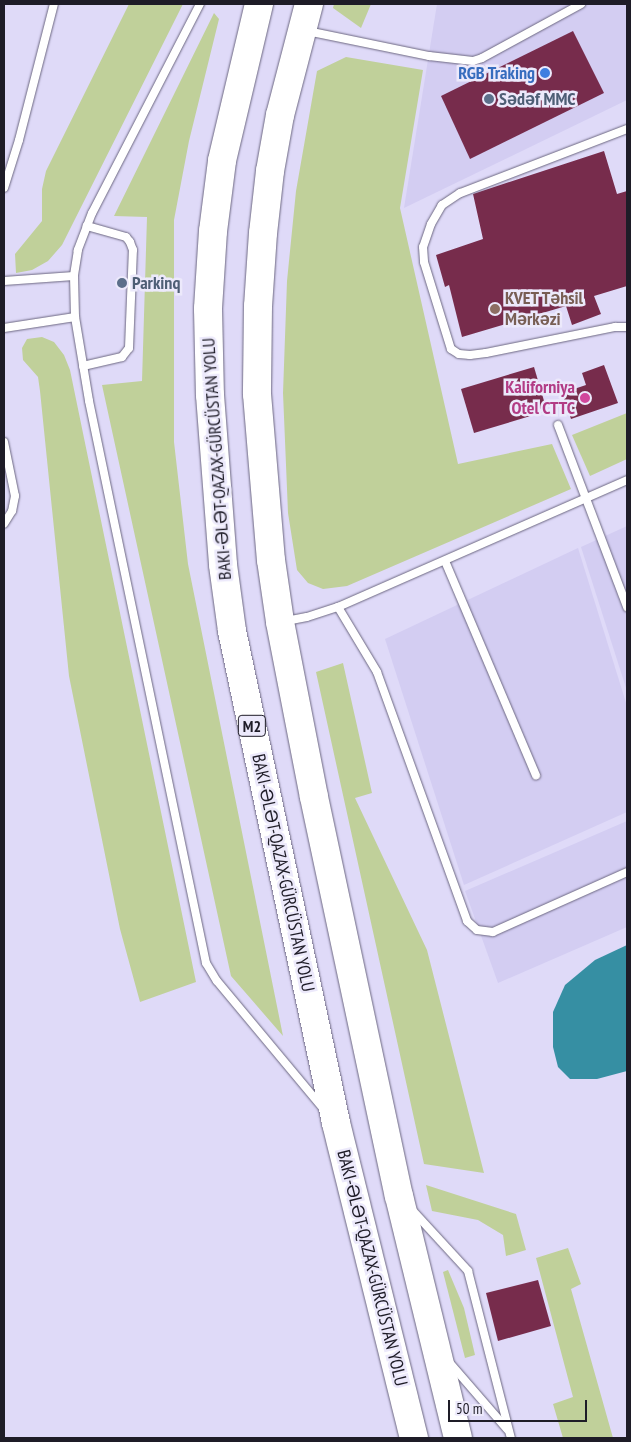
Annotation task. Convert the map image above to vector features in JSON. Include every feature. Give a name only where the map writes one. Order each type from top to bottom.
[{"type":"highway","name":"M2","points":[[258,4],[222,161],[212,231],[208,309],[216,487],[223,565],[232,631],[336,1123],[414,1438]]},
{"type":"highway","points":[[309,4],[284,100],[270,170],[258,306],[256,394],[266,507],[280,622],[314,797],[399,1196],[434,1346],[458,1438]]},
{"type":"lane","points":[[4,188],[19,140],[54,4]]},
{"type":"lane","points":[[200,4],[87,226],[78,250],[74,276],[75,317],[83,366],[206,963],[217,981],[254,1027],[336,1123]]},
{"type":"lane","points":[[301,30],[429,56],[473,61],[482,58],[581,4]]},
{"type":"lane","points":[[627,129],[460,193],[442,205],[431,224],[423,247],[424,262],[451,348],[459,354],[486,353],[615,327],[627,327]]},
{"type":"lane","points":[[83,366],[122,357],[128,348],[133,250],[126,237],[87,226]]},
{"type":"lane","points":[[4,281],[74,276]]},
{"type":"lane","points":[[4,328],[75,317]]},
{"type":"lane","points":[[558,425],[627,607]]},
{"type":"lane","points":[[4,442],[15,496],[12,512],[4,524]]},
{"type":"lane","points":[[280,622],[307,617],[338,606],[445,561],[627,480]]},
{"type":"lane","points":[[445,561],[536,775]]},
{"type":"lane","points":[[338,606],[377,672],[467,921],[477,930],[493,932],[627,872]]},
{"type":"lane","points":[[399,1196],[468,1271],[510,1434]]},
{"type":"lane","points":[[434,1346],[510,1434]]},
{"type":"shaded area","points":[[437,4],[627,4],[627,100],[404,208]]},
{"type":"shaded area","points":[[627,526],[627,691],[581,547]]},
{"type":"shaded area","points":[[578,548],[627,706],[627,812],[464,885],[385,639]]},
{"type":"shaded area","points":[[627,821],[627,927],[498,983],[465,891]]},
{"type":"green space","points":[[129,4],[183,4],[62,245],[48,261],[32,270],[16,273],[15,254],[42,221],[42,189],[46,171]]},
{"type":"green space","points":[[334,4],[371,4],[361,28],[333,8]]},
{"type":"green space","points":[[214,13],[219,19],[189,141],[174,220],[174,442],[188,564],[283,1036],[231,976],[102,385],[142,381],[147,217],[114,216]]},
{"type":"green space","points":[[346,57],[423,70],[400,208],[458,464],[552,444],[571,489],[347,586],[323,589],[308,583],[297,570],[288,513],[283,393],[287,281],[296,191],[317,71]]},
{"type":"green space","points":[[42,337],[54,342],[64,355],[70,370],[196,982],[140,1002],[120,929],[69,676],[38,377],[23,360],[22,348],[27,339]]},
{"type":"green space","points":[[627,413],[627,459],[590,476],[572,435]]},
{"type":"green space","points":[[343,663],[372,793],[355,798],[427,950],[484,1173],[424,1164],[316,672]]},
{"type":"green space","points":[[426,1185],[516,1214],[526,1250],[506,1256],[503,1235],[478,1220],[432,1211]]},
{"type":"green space","points":[[568,1248],[581,1284],[571,1289],[613,1438],[563,1438],[553,1404],[573,1397],[536,1258]]},
{"type":"green space","points":[[448,1270],[464,1308],[475,1355],[465,1358],[443,1272]]},
{"type":"water","points":[[627,945],[627,1071],[597,1079],[570,1079],[558,1067],[553,1047],[553,1012],[565,985],[595,960]]},
{"type":"building","points":[[573,31],[604,93],[470,159],[441,96]]},
{"type":"building","points":[[604,151],[617,194],[627,191],[627,286],[594,296],[601,314],[572,325],[566,306],[462,337],[449,285],[445,287],[436,255],[483,239],[473,194]]},
{"type":"building","points":[[604,365],[618,403],[571,419],[562,393],[586,385],[582,373]]},
{"type":"building","points":[[534,367],[547,411],[474,433],[461,389]]},
{"type":"building","points":[[538,1280],[551,1326],[498,1341],[486,1293]]},
{"type":"place","name":"RGB Traking","points":[[545,73]]},
{"type":"place","name":"Sədəf MMC","points":[[489,99]]},
{"type":"place","name":"Parkinq","points":[[122,283]]},
{"type":"place","name":"KVET Təhsil Mərkəzi","points":[[495,309]]},
{"type":"place","name":"Kaliforniya Otel CTTC","points":[[585,398]]}]
